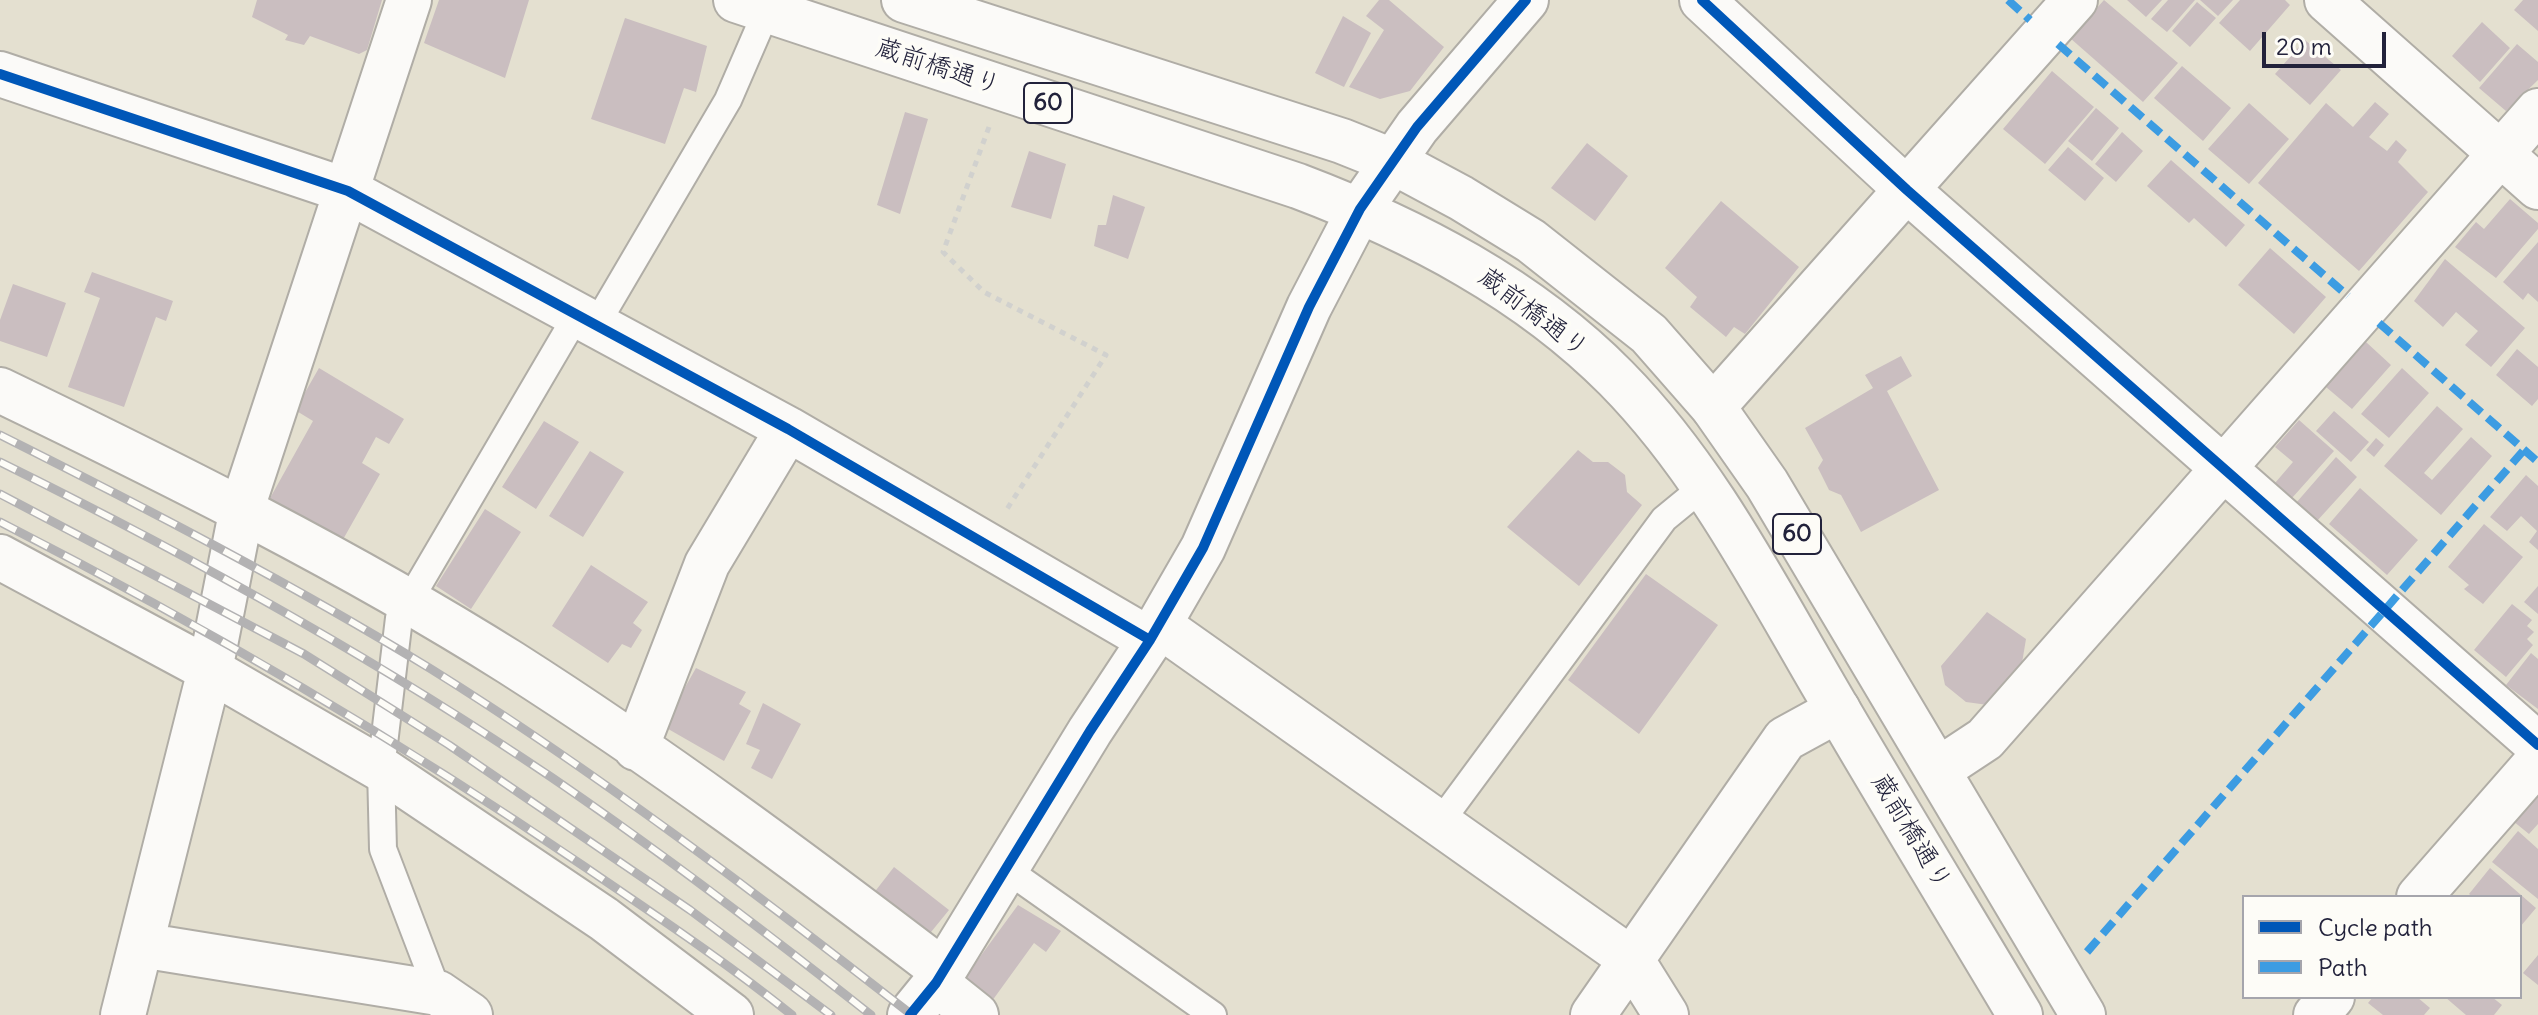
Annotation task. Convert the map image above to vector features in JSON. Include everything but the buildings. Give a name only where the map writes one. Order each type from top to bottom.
[{"type":"street","points":[[123,1015],[210,670],[242,508],[409,0]]},
{"type":"street","name":"蔵前橋通り","points":[[904,0],[989,13],[1392,161],[1531,241],[1649,334],[1713,407],[1767,484],[2083,1015]]},
{"type":"street","points":[[930,990],[1155,633],[1203,548],[1309,307],[1360,209],[1392,161],[1446,91],[1526,0]]},
{"type":"street","points":[[1702,0],[1907,190],[2538,745]]},
{"type":"street","points":[[1713,407],[2075,0]]},
{"type":"street","points":[[2327,0],[2538,187]]},
{"type":"street","name":"蔵前橋通り","points":[[752,5],[1360,209],[1461,261],[1513,294],[1576,342],[1655,422],[1742,546],[2020,1015]]},
{"type":"street","points":[[0,74],[348,191],[588,318],[788,429],[985,544],[1155,633],[1631,959],[1666,1015]]},
{"type":"street","points":[[1938,770],[1985,739],[2538,111]]},
{"type":"street","points":[[0,390],[242,508],[511,663],[796,858],[930,990],[976,1015]]},
{"type":"street","points":[[636,748],[707,564],[788,429]]},
{"type":"street","points":[[2,564],[210,670],[381,769],[604,919],[731,1015]]},
{"type":"street","points":[[1593,1015],[1785,739],[1838,710]]},
{"type":"street","points":[[2421,895],[2538,761]]},
{"type":"street","points":[[141,945],[454,1004]]},
{"type":"street","points":[[2316,1015],[2330,999]]},
{"type":"lane","points":[[454,1004],[383,849],[381,769],[399,618],[406,602],[728,100],[752,5]]},
{"type":"lane","points":[[1438,825],[1664,519],[1703,487]]},
{"type":"lane","points":[[1006,869],[1213,1015]]},
{"type":"path","points":[[985,544],[1106,355],[984,292],[943,252],[991,123]]},
{"type":"railway","points":[[0,435],[218,548],[431,669],[555,750],[676,836],[912,1015]]},
{"type":"railway","points":[[0,462],[281,610],[485,733],[673,864],[871,1015]]},
{"type":"railway","points":[[0,494],[304,654],[449,745],[690,910],[831,1015]]},
{"type":"railway","points":[[0,522],[150,601],[371,729],[664,921],[792,1015]]},
{"type":"marked path","points":[[2008,0],[2030,20]]},
{"type":"marked path","points":[[2058,44],[2348,296]]},
{"type":"marked path","points":[[2379,323],[2538,462]]},
{"type":"marked path","points":[[2087,952],[2524,450]]},
{"type":"cycle path","points":[[910,1015],[936,983],[1090,731],[1150,640],[1203,548],[1309,307],[1360,209],[1417,127],[1526,0]]},
{"type":"cycle path","points":[[1702,0],[1907,190],[2538,745]]},
{"type":"cycle path","points":[[0,74],[348,191],[788,429],[1150,640]]}]
